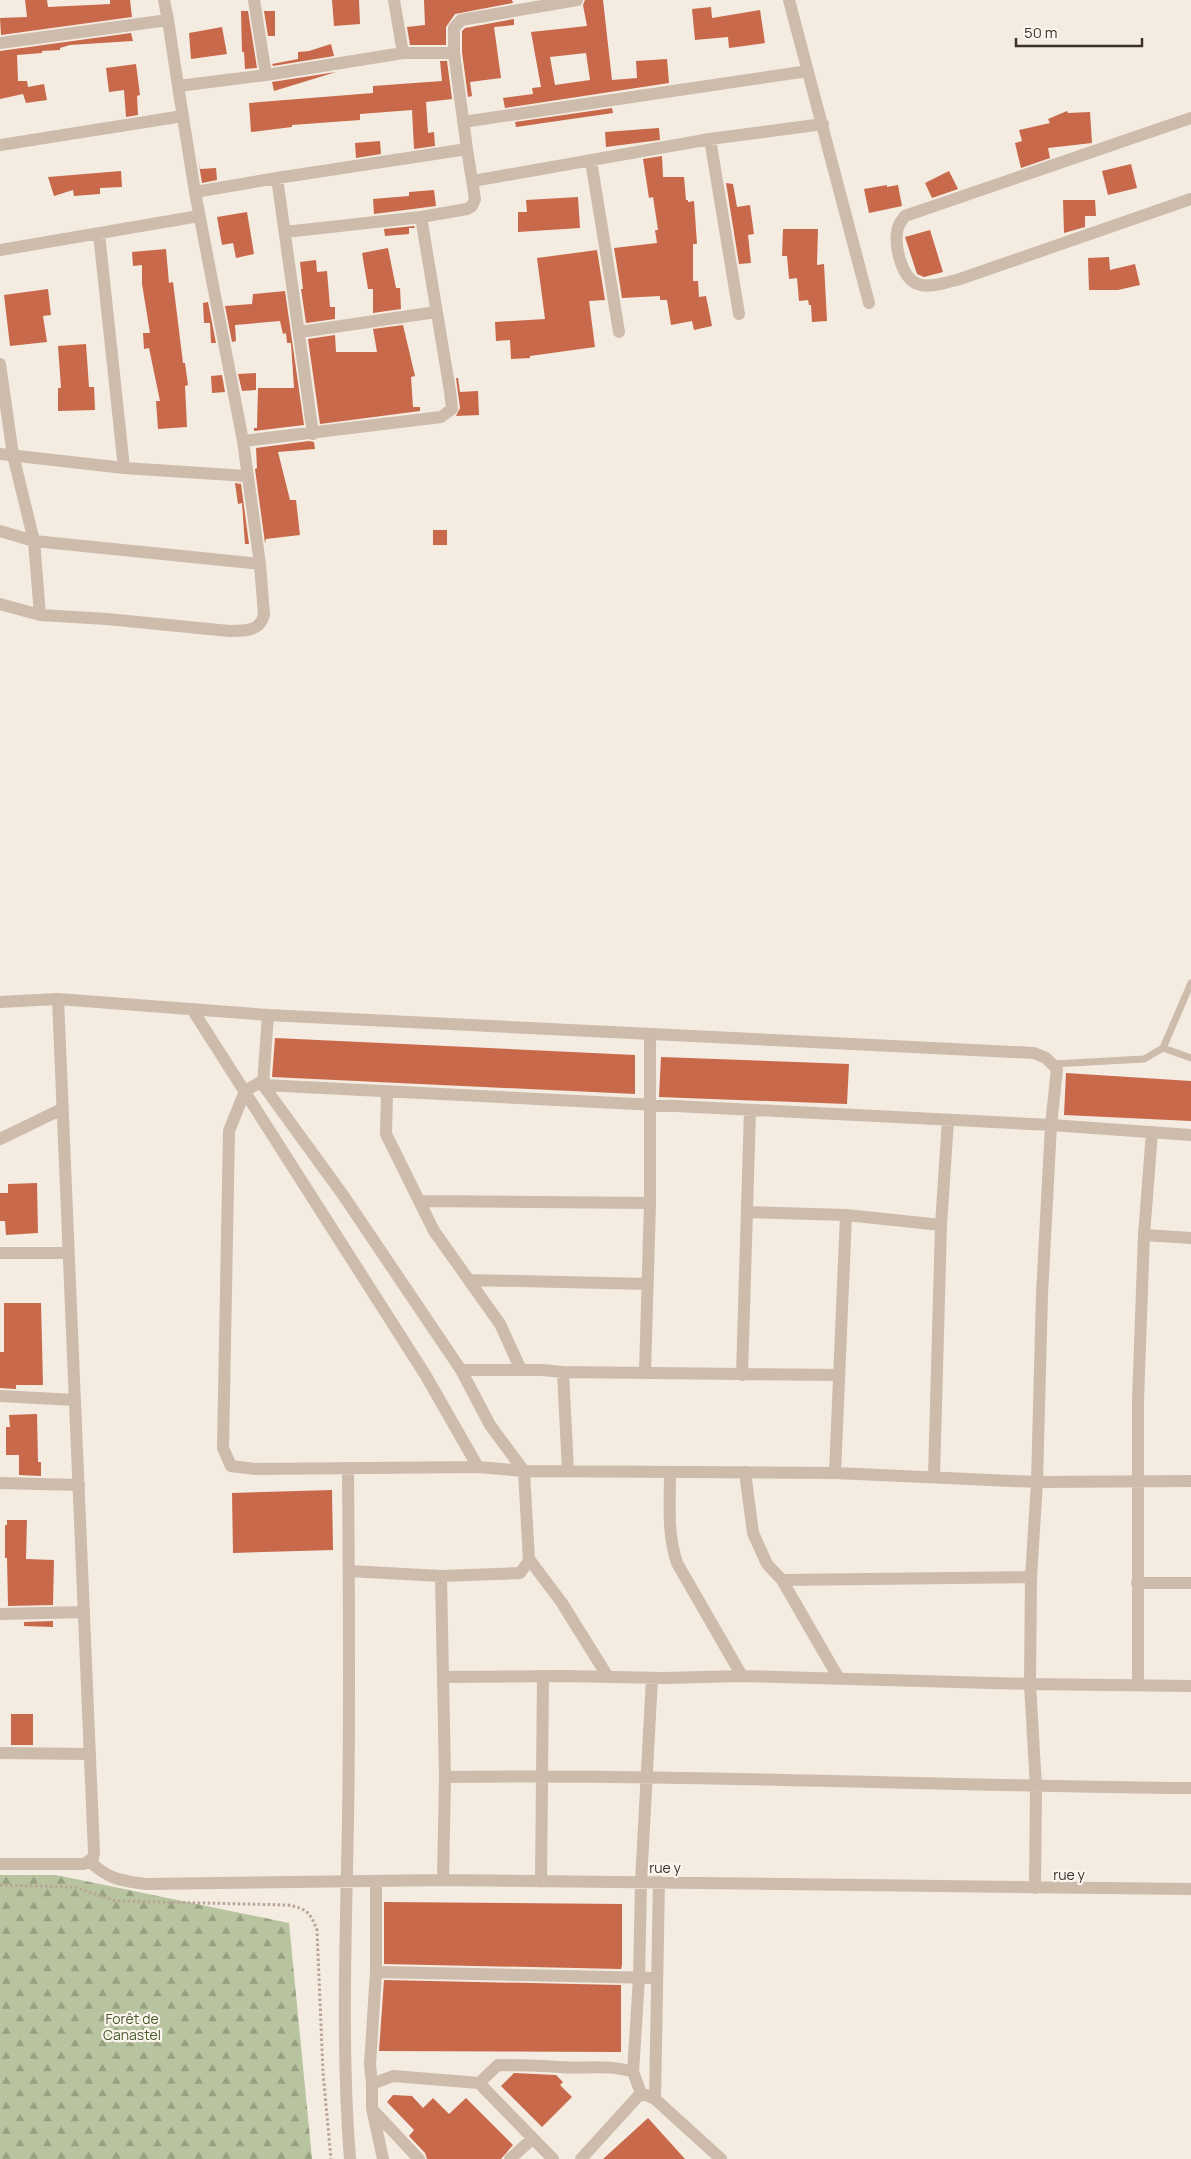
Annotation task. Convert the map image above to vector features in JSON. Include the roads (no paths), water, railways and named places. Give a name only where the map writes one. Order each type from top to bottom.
[{"type":"street","points":[[0,604],[40,614],[229,631],[246,631],[256,628],[264,615],[260,564],[243,442],[199,216],[164,0]]},
{"type":"street","points":[[254,0],[266,75]]},
{"type":"street","points":[[394,0],[403,53]]},
{"type":"street","points":[[285,232],[421,217],[459,211],[472,206],[475,199],[454,53],[454,28],[461,20],[577,0]]},
{"type":"street","points":[[789,0],[869,303]]},
{"type":"street","points":[[0,43],[168,20]]},
{"type":"street","points":[[178,86],[266,75],[403,53],[454,53]]},
{"type":"street","points":[[463,122],[808,71]]},
{"type":"street","points":[[0,145],[183,116]]},
{"type":"street","points":[[1191,118],[905,216],[896,233],[897,248],[909,279],[919,285],[933,285],[960,279],[1191,199]]},
{"type":"street","points":[[473,181],[710,139],[823,124]]},
{"type":"street","points":[[710,139],[739,314]]},
{"type":"street","points":[[195,192],[467,149]]},
{"type":"street","points":[[591,161],[619,332]]},
{"type":"street","points":[[277,178],[313,434]]},
{"type":"street","points":[[0,250],[199,216]]},
{"type":"street","points":[[243,442],[441,417],[452,409],[446,362],[421,217]]},
{"type":"street","points":[[99,234],[124,468]]},
{"type":"street","points":[[300,332],[436,312]]},
{"type":"street","points":[[0,364],[13,455],[34,541],[40,614]]},
{"type":"street","points":[[0,454],[124,468],[247,476]]},
{"type":"street","points":[[0,531],[34,541],[260,564]]},
{"type":"street","points":[[0,1002],[58,998],[268,1015],[1034,1053],[1046,1058],[1057,1070],[1051,1126],[1042,1294],[1037,1482],[1031,1577],[1030,1684],[1036,1787],[1035,1888]]},
{"type":"street","points":[[0,1864],[84,1864],[90,1862],[94,1853],[58,998]]},
{"type":"street","points":[[192,1009],[426,1376],[478,1467]]},
{"type":"street","points":[[268,1015],[264,1083],[343,1195],[461,1370],[490,1425],[524,1471],[529,1559],[525,1569],[520,1573],[442,1576],[349,1571]]},
{"type":"street","points":[[645,1372],[650,1203],[650,1034]]},
{"type":"street","points":[[1191,1135],[948,1120],[387,1092],[264,1083],[244,1091],[229,1131],[223,1448],[231,1466],[255,1469],[478,1467],[524,1471],[835,1472],[1037,1482],[1191,1481]]},
{"type":"street","points":[[387,1092],[386,1134],[434,1232],[500,1324],[521,1370]]},
{"type":"street","points":[[0,1139],[62,1110]]},
{"type":"street","points":[[742,1374],[750,1110]]},
{"type":"street","points":[[934,1477],[941,1225],[948,1120]]},
{"type":"street","points":[[1138,1685],[1138,1371],[1144,1235],[1152,1132]]},
{"type":"street","points":[[420,1201],[650,1203]]},
{"type":"street","points":[[747,1212],[846,1215],[941,1225]]},
{"type":"street","points":[[835,1472],[846,1215]]},
{"type":"street","points":[[1144,1235],[1191,1238]]},
{"type":"street","points":[[0,1253],[68,1253]]},
{"type":"street","points":[[469,1280],[648,1284]]},
{"type":"street","points":[[461,1370],[839,1375]]},
{"type":"street","points":[[563,1372],[568,1471]]},
{"type":"street","points":[[0,1396],[75,1400]]},
{"type":"street","points":[[348,1469],[345,2092],[350,2159]]},
{"type":"street","points":[[670,1472],[669,1529],[677,1563],[742,1676]]},
{"type":"street","points":[[745,1472],[753,1533],[767,1564],[782,1580],[838,1677]]},
{"type":"street","points":[[0,1484],[79,1484]]},
{"type":"street","points":[[529,1559],[562,1603],[608,1677]]},
{"type":"street","points":[[442,1576],[445,1777],[443,1880]]},
{"type":"street","points":[[782,1580],[1031,1577]]},
{"type":"street","points":[[1137,1583],[1191,1583]]},
{"type":"street","points":[[0,1614],[84,1612]]},
{"type":"street","points":[[444,1678],[543,1676],[652,1678],[742,1676],[838,1677],[1030,1684],[1191,1686]]},
{"type":"street","points":[[541,1882],[543,1676]]},
{"type":"street","points":[[641,2094],[633,2072],[652,1678]]},
{"type":"street","points":[[0,1754],[90,1754]]},
{"type":"street","points":[[445,1777],[543,1776],[1036,1787],[1191,1788]]},
{"type":"street","name":"rue y","points":[[90,1862],[106,1876],[118,1880],[146,1884],[443,1880],[1191,1889]]},
{"type":"street","points":[[376,1881],[376,1972],[370,2064],[372,2108],[383,2159]]},
{"type":"street","points":[[656,2099],[660,1882]]},
{"type":"street","points":[[376,1972],[657,1978]]},
{"type":"street","points":[[479,2083],[498,2065],[621,2068],[633,2072]]},
{"type":"street","points":[[372,2084],[393,2076],[479,2083],[553,2159]]},
{"type":"street","points":[[641,2094],[656,2099],[721,2159]]},
{"type":"street","points":[[581,2159],[641,2094]]},
{"type":"street","points":[[372,2108],[419,2159]]},
{"type":"street","points":[[510,2159],[532,2139]]},
{"type":"lane","points":[[1053,1064],[1144,1059],[1163,1048],[1191,983]]},
{"type":"lane","points":[[1163,1048],[1191,1058]]},
{"type":"park label","name":"Forêt de Canastel","points":[[132,2026]]}]
